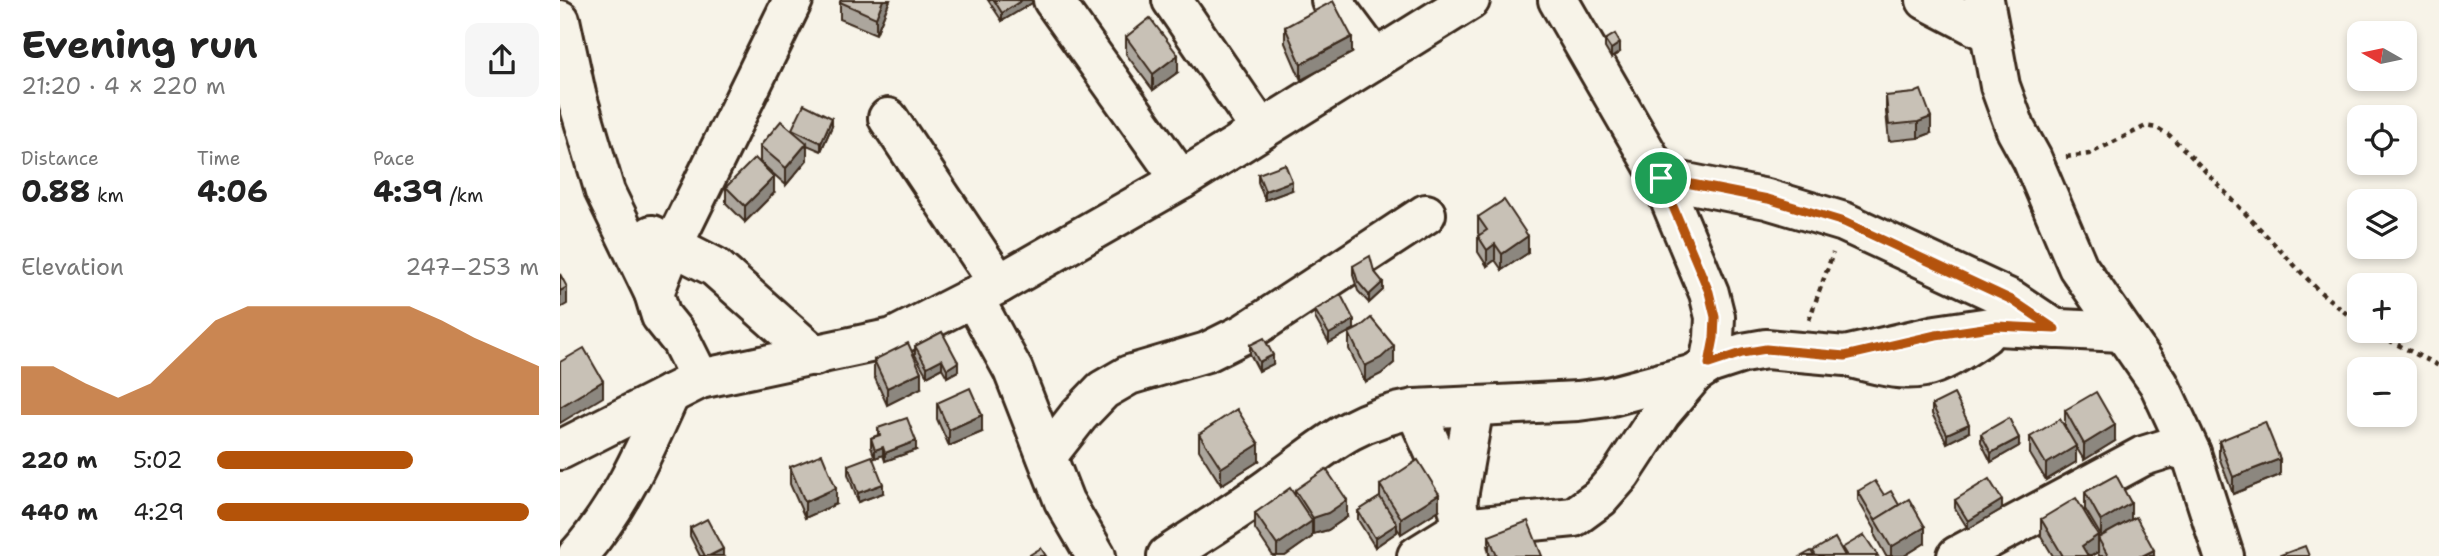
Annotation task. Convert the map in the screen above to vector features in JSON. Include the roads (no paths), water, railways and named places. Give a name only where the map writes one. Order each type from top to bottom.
[{"type":"street","points":[[653,293],[673,245],[793,0]]},
{"type":"street","points":[[1053,0],[1181,180]]},
{"type":"street","points":[[1172,0],[1261,130]]},
{"type":"street","points":[[1331,0],[1375,59]]},
{"type":"street","points":[[560,450],[685,387],[893,338],[986,290],[1181,180],[1470,0]]},
{"type":"street","points":[[1417,556],[1463,529],[1574,517],[1600,498],[1621,474],[1661,413],[1701,369],[1714,338],[1715,317],[1709,292],[1661,178],[1558,0]]},
{"type":"street","points":[[1926,0],[1987,17],[2000,86],[2016,130],[2032,159],[2078,267],[2159,384],[2191,453],[2224,556]]},
{"type":"street","points":[[561,35],[604,192],[653,293],[661,316],[681,341],[685,387],[624,491],[594,537],[577,556]]},
{"type":"street","points":[[887,118],[986,290],[1013,370],[1064,501],[1096,556]]},
{"type":"street","points":[[1661,178],[1768,199],[1844,222],[2012,300],[2055,329]]},
{"type":"street","points":[[604,192],[630,222],[715,267],[815,356]]},
{"type":"street","points":[[1047,456],[1102,390],[1129,376],[1207,352],[1245,333],[1426,214]]},
{"type":"street","points":[[1167,556],[1269,488],[1326,444],[1356,426],[1389,413],[1608,397],[1701,369],[1742,353],[1766,349],[1845,356],[1936,335],[1997,326],[2122,332]]},
{"type":"street","points":[[1463,529],[1474,406]]},
{"type":"street","points":[[1415,409],[1463,529]]},
{"type":"street","points":[[1957,556],[2143,456],[2172,447],[2191,453]]}]
